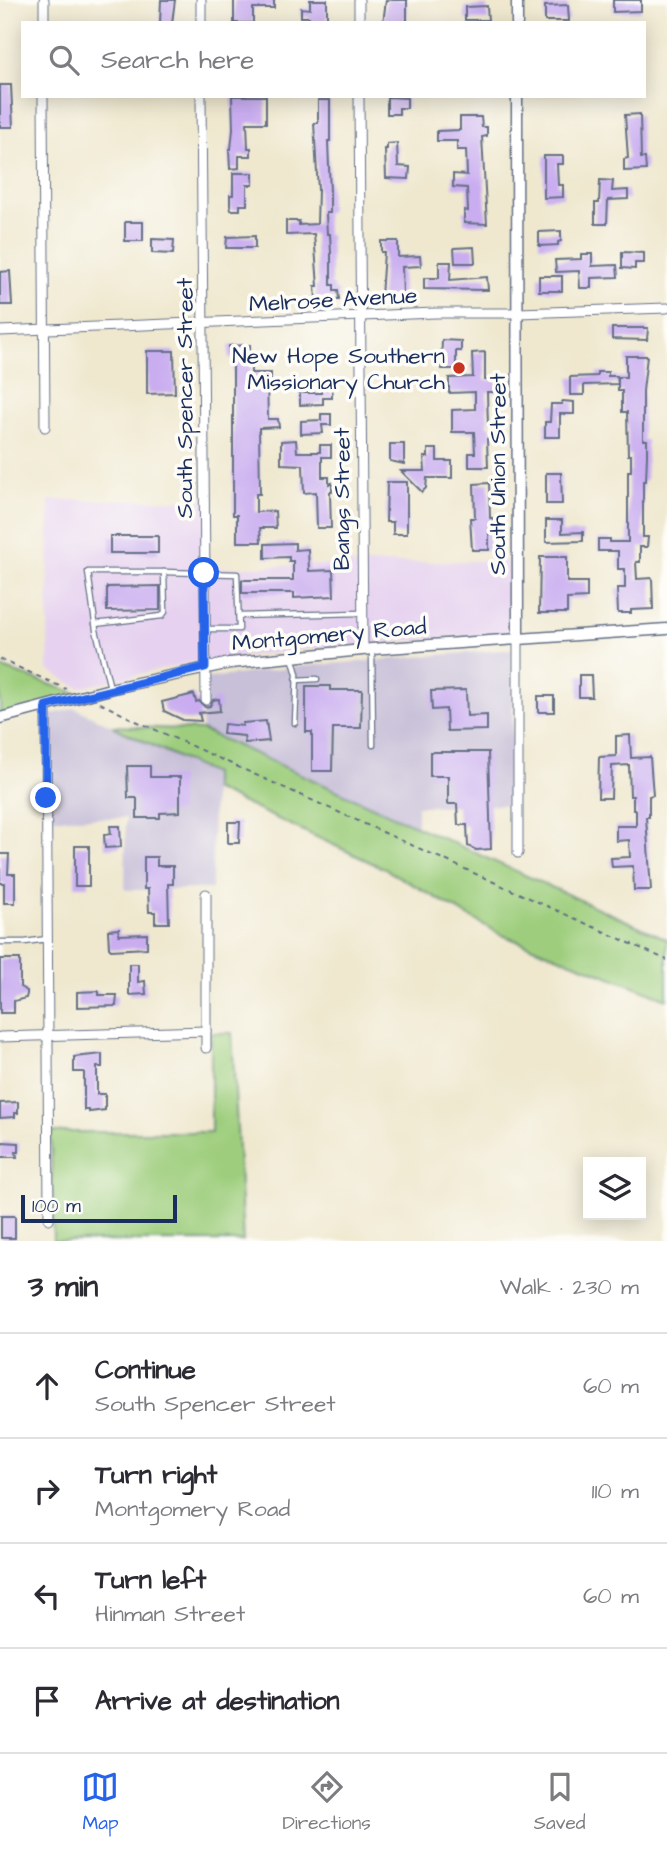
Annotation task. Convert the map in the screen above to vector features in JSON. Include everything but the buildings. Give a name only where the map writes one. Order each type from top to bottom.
[{"type":"street","points":[[44,0],[44,21]]},
{"type":"street","points":[[201,0],[201,21]]},
{"type":"street","points":[[359,0],[359,21]]},
{"type":"street","points":[[517,0],[517,21]]},
{"type":"street","points":[[44,98],[45,428]]},
{"type":"street","name":"South Spencer Street","points":[[201,98],[206,700]]},
{"type":"street","name":"Bangs Street","points":[[359,98],[361,613],[367,649]]},
{"type":"street","name":"South Union Street","points":[[517,98],[518,853]]},
{"type":"street","name":"Melrose Avenue","points":[[0,331],[435,313],[667,308]]},
{"type":"street","name":"Montgomery Road","points":[[0,718],[205,667],[367,649],[667,629]]},
{"type":"street","points":[[46,706],[49,1219]]},
{"type":"street","points":[[206,894],[206,1048]]},
{"type":"street","points":[[0,1037],[206,1031]]},
{"type":"lane","points":[[110,689],[95,624],[88,572],[237,574],[239,628],[205,629]]},
{"type":"lane","points":[[95,624],[162,616],[165,612],[164,572]]},
{"type":"lane","points":[[239,616],[361,613]]},
{"type":"lane","points":[[367,649],[373,745]]},
{"type":"lane","points":[[291,657],[296,680],[295,723]]},
{"type":"lane","points":[[296,680],[317,679]]},
{"type":"lane","points":[[0,943],[47,939]]},
{"type":"path","points":[[0,659],[66,689]]},
{"type":"path","points":[[105,705],[161,733],[667,960]]},
{"type":"shaded area","points":[[49,500],[207,500],[208,568],[508,560],[511,632],[300,650],[188,663],[79,688],[48,670]]},
{"type":"shaded area","points":[[512,649],[513,805],[417,806],[417,826],[202,730],[202,679],[305,666]]},
{"type":"shaded area","points":[[75,708],[213,775],[212,889],[125,890],[126,818],[48,818],[47,716]]},
{"type":"green space","points":[[0,667],[84,696],[0,718]]},
{"type":"green space","points":[[112,726],[202,730],[667,939],[667,999],[502,935],[383,868],[213,789],[213,774]]},
{"type":"green space","points":[[211,1033],[232,1033],[243,1241],[53,1241],[51,1132],[211,1132]]},
{"type":"place","name":"New Hope Southern Missionary Church","points":[[459,368]]},
{"type":"route","points":[[46,798],[46,706],[205,667],[204,573]]}]
